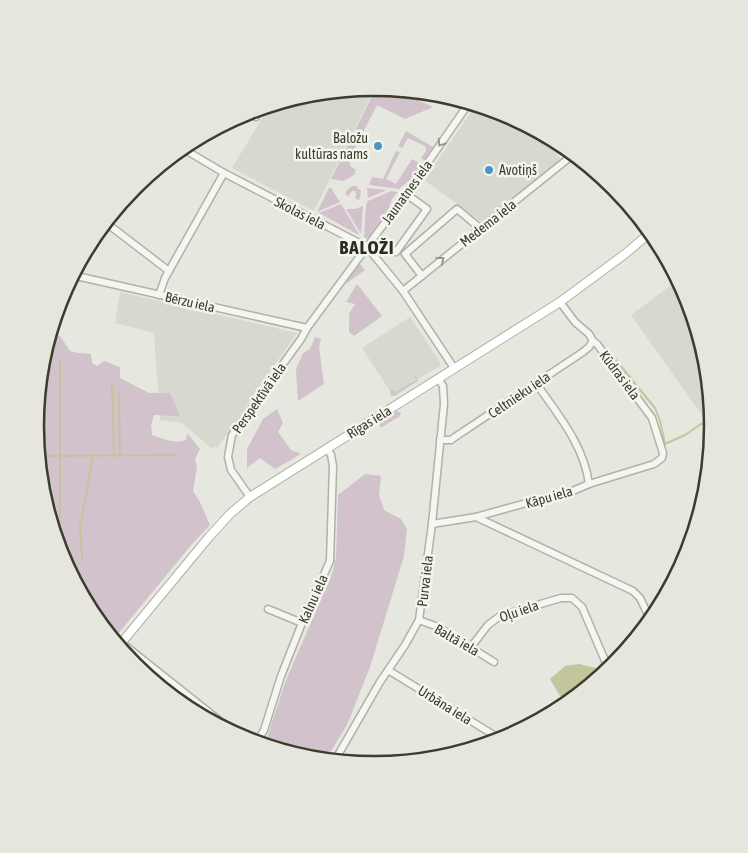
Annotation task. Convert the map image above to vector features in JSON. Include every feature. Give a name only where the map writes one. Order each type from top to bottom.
[{"type":"main road","name":"Rīgas iela","points":[[123,641],[209,537],[230,514],[250,497],[560,302],[645,237]]},
{"type":"street","name":"Jaunatnes iela","points":[[307,328],[406,194],[464,109]]},
{"type":"street","name":"Skolas iela","points":[[190,153],[224,173],[367,247],[403,291],[454,368]]},
{"type":"street","name":"Medema iela","points":[[403,291],[568,159]]},
{"type":"street","points":[[159,295],[169,271],[224,173]]},
{"type":"street","points":[[396,252],[428,209],[406,194]]},
{"type":"street","points":[[422,276],[406,254],[457,209],[481,229]]},
{"type":"street","points":[[111,227],[169,271]]},
{"type":"street","name":"Bērzu iela","points":[[80,277],[307,328]]},
{"type":"street","name":"Kūdras iela","points":[[560,302],[575,322],[597,344],[652,418],[663,453],[662,458]]},
{"type":"street","name":"Perspektīvā iela","points":[[250,497],[231,470],[228,457],[232,434],[307,328]]},
{"type":"street","name":"Celtnieku iela","points":[[440,440],[451,440],[589,347],[593,341]]},
{"type":"street","name":"Purva iela","points":[[338,755],[388,670],[413,633],[419,620],[432,524],[444,394],[443,386],[438,378]]},
{"type":"street","points":[[536,383],[579,447],[588,472],[589,484]]},
{"type":"street","name":"Kalnu iela","points":[[260,736],[302,623],[330,561],[333,466],[331,455],[326,448]]},
{"type":"street","name":"Kāpu iela","points":[[432,524],[476,517],[568,493],[589,484],[654,464],[662,458]]},
{"type":"street","points":[[476,517],[633,591],[640,598],[647,613]]},
{"type":"street","name":"Oļu iela","points":[[471,647],[488,625],[500,616],[561,598],[572,598],[582,607],[606,662]]},
{"type":"street","points":[[268,609],[302,623]]},
{"type":"street","name":"Baltā iela","points":[[419,620],[438,627],[494,662]]},
{"type":"street","points":[[142,662],[207,712]]},
{"type":"street","name":"Urbāna iela","points":[[388,670],[493,734]]},
{"type":"shaded area","points":[[371,96],[314,211],[232,168],[264,116],[331,99]]},
{"type":"shaded area","points":[[372,96],[416,99],[433,107],[405,119],[377,105],[349,157],[351,158],[349,161],[351,167],[356,170],[354,175],[343,181],[331,179]]},
{"type":"shaded area","name":"Avotiņš","points":[[471,112],[500,121],[539,140],[551,148],[561,159],[482,222],[424,180]]},
{"type":"shaded area","points":[[406,131],[433,147],[424,160],[421,158],[426,151],[425,146],[408,138],[402,148],[398,146]]},
{"type":"shaded area","points":[[396,151],[400,152],[386,179],[396,184],[412,159],[421,164],[412,178],[399,189],[369,185],[372,177],[383,179]]},
{"type":"shaded area","points":[[352,186],[356,186],[361,191],[359,200],[355,198],[355,191],[352,191],[348,196],[345,194]]},
{"type":"shaded area","points":[[329,188],[331,188],[340,202],[317,212]]},
{"type":"shaded area","points":[[367,188],[387,190],[368,198]]},
{"type":"shaded area","points":[[391,191],[398,192],[368,238],[364,238],[366,204],[368,201]]},
{"type":"shaded area","points":[[341,204],[359,234],[359,235],[319,213]]},
{"type":"shaded area","points":[[363,206],[361,234],[346,209],[355,209]]},
{"type":"shaded area","points":[[357,265],[361,265],[365,270],[347,283],[346,278]]},
{"type":"shaded area","points":[[357,284],[382,316],[354,336],[349,332],[349,314],[355,304],[346,302]]},
{"type":"shaded area","points":[[672,284],[687,320],[693,341],[698,362],[704,416],[702,415],[631,315]]},
{"type":"shaded area","points":[[120,292],[297,333],[217,448],[214,446],[212,449],[182,423],[160,420],[154,333],[115,323]]},
{"type":"shaded area","points":[[410,317],[440,362],[440,366],[392,394],[362,348]]},
{"type":"shaded area","points":[[57,335],[60,336],[70,351],[91,354],[92,363],[97,366],[104,361],[120,367],[120,378],[149,393],[170,393],[180,416],[154,415],[151,425],[152,435],[177,441],[186,440],[187,433],[200,449],[195,459],[197,467],[193,491],[210,525],[118,634],[99,610],[78,573],[61,533],[50,491],[44,448],[44,405],[50,362]]},
{"type":"shaded area","points":[[315,337],[321,339],[319,347],[324,384],[298,401],[296,369],[303,353],[310,349]]},
{"type":"shaded area","points":[[415,375],[418,381],[394,396],[390,395],[391,390],[393,389],[395,392],[416,380]]},
{"type":"shaded area","points":[[277,409],[283,423],[278,432],[291,450],[301,454],[275,469],[260,458],[247,468],[247,449],[263,419]]},
{"type":"shaded area","points":[[397,411],[401,413],[400,416],[380,427],[379,422]]},
{"type":"shaded area","points":[[365,474],[381,476],[379,495],[384,510],[401,519],[407,529],[404,556],[370,667],[347,725],[329,754],[267,738],[286,680],[332,574],[336,557],[338,495]]},
{"type":"shaded area","points":[[579,664],[596,668],[597,671],[563,697],[560,696],[550,679],[565,666]]},
{"type":"waterway","points":[[611,354],[655,408],[665,444],[685,435],[701,424],[704,424]]},
{"type":"waterway","points":[[60,360],[60,530]]},
{"type":"waterway","points":[[112,383],[114,456]]},
{"type":"waterway","points":[[119,392],[120,456]]},
{"type":"waterway","points":[[45,456],[176,455]]},
{"type":"waterway","points":[[82,559],[80,527],[93,456]]},
{"type":"place","name":"Baložu kultūras nams","points":[[378,146]]},
{"type":"place","name":"Avotiņš","points":[[489,170]]},
{"type":"district","name":"BALOŽI","points":[[367,247]]}]
